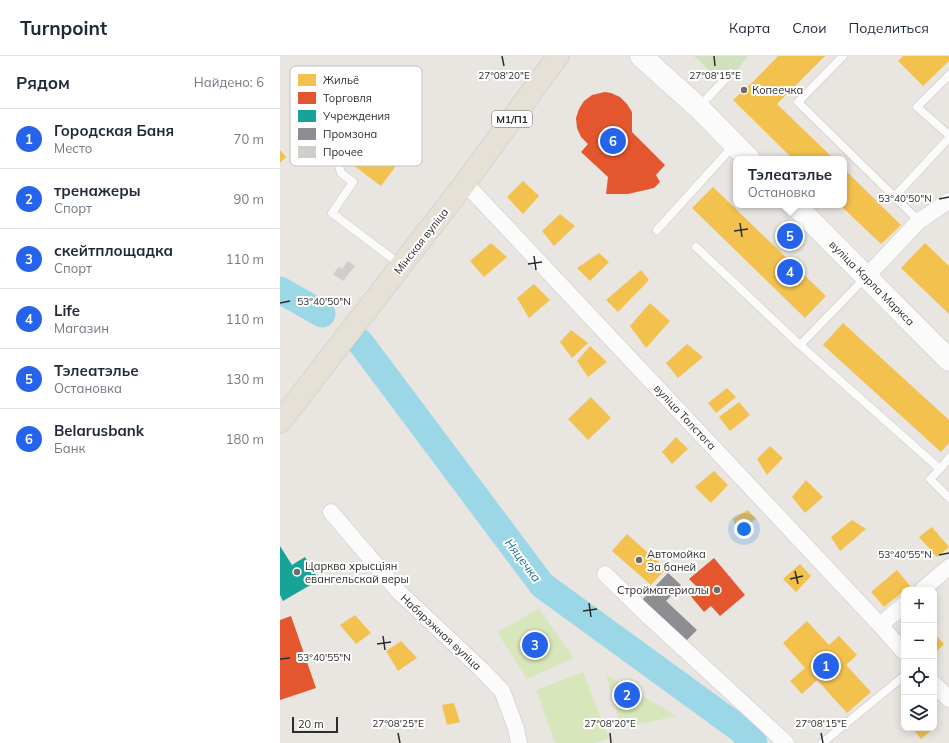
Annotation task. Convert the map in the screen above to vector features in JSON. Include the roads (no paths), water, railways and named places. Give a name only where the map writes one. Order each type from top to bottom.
[{"type":"main road","name":"Мінская вуліца","points":[[280,422],[402,266],[558,56]]},
{"type":"main road","points":[[641,56],[699,108],[742,152]]},
{"type":"main road","name":"вуліца Карла Маркса","points":[[798,208],[949,360]]},
{"type":"street","name":"вуліца Талстога","points":[[465,183],[901,649]]},
{"type":"street","points":[[866,277],[919,221],[949,202]]},
{"type":"street","name":"Набярэжная вуліца","points":[[331,512],[399,592],[482,670],[502,691],[520,743]]},
{"type":"street","points":[[926,587],[949,567]]},
{"type":"street","points":[[605,574],[786,743]]},
{"type":"street","points":[[880,625],[901,608]]},
{"type":"street","points":[[937,687],[949,699]]},
{"type":"lane","points":[[843,56],[798,102],[919,221]]},
{"type":"lane","points":[[699,108],[731,73]]},
{"type":"lane","points":[[895,196],[949,137],[917,107],[949,75]]},
{"type":"lane","points":[[657,230],[733,160]]},
{"type":"lane","points":[[339,166],[341,174],[353,182],[332,213],[402,266]]},
{"type":"lane","points":[[696,247],[800,345],[940,468]]},
{"type":"lane","points":[[800,345],[866,277]]},
{"type":"lane","points":[[949,458],[930,479],[949,498]]},
{"type":"lane","points":[[822,743],[901,678]]},
{"type":"waterway","name":"Няцечка","points":[[280,290],[322,314]]},
{"type":"waterway","name":"Няцечка","points":[[360,342],[542,585],[740,729],[754,743]]},
{"type":"place","name":"Копеечка","points":[[744,90]]},
{"type":"place","name":"Belarusbank","points":[[613,141]]},
{"type":"place","name":"Тэлеатэлье","points":[[790,236]]},
{"type":"place","name":"Life","points":[[790,272]]},
{"type":"place","name":"Автомойка За баней","points":[[639,560]]},
{"type":"place","name":"Царква хрысціян евангельскай веры","points":[[297,572]]},
{"type":"place","name":"Стройматериалы","points":[[717,590]]},
{"type":"place","name":"скейтплощадка","points":[[535,645]]},
{"type":"place","name":"Городская Баня","points":[[826,666]]},
{"type":"place","name":"тренажеры","points":[[627,695]]}]
